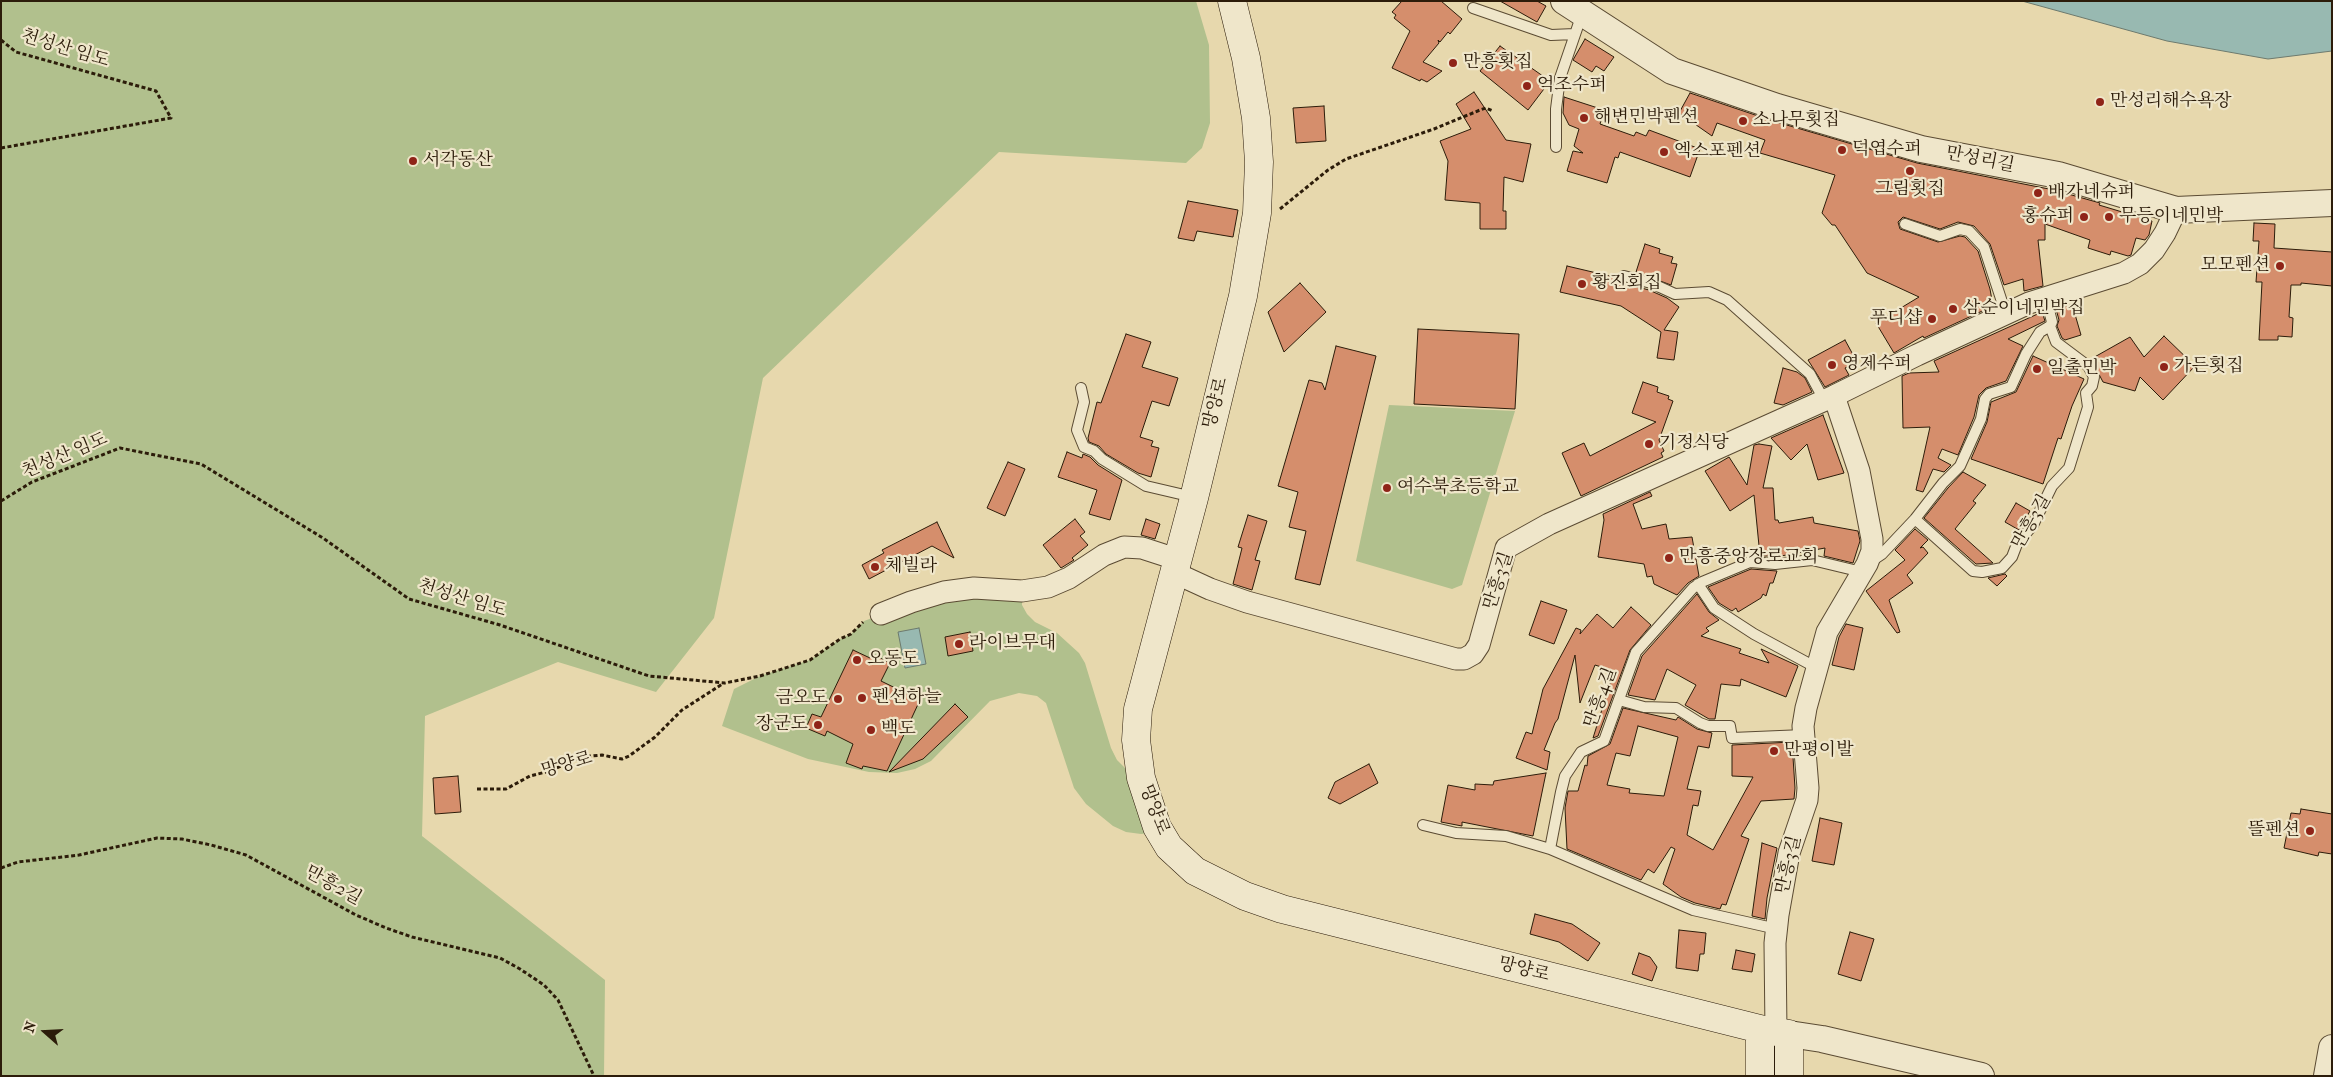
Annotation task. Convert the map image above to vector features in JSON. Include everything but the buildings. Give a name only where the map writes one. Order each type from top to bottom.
[{"type":"main road","name":"망양로","points":[[1232,1],[1246,58],[1256,118],[1259,162],[1256,228],[1242,296],[1194,498],[1140,698],[1136,740],[1142,778],[1152,816],[1169,847],[1185,865],[1245,896],[1282,909],[1775,1032]]},
{"type":"main road","points":[[1760,1076],[1775,1032]]},
{"type":"main road","points":[[1775,1032],[1789,1076]]},
{"type":"street","name":"만성리길","points":[[1574,16],[1662,66],[1777,107],[1921,149],[2058,175],[2176,210],[2332,203]]},
{"type":"street","name":"만흥3길","points":[[1175,565],[1210,589],[1247,602],[1456,659],[1464,659],[1473,654],[1479,645],[1506,548],[1549,524],[1829,398],[2006,314],[2046,298],[2124,274],[2140,264],[2166,233],[2176,210]]},
{"type":"street","name":"만흥3길","points":[[1775,1032],[1777,928],[1790,853],[1807,800],[1808,775],[1804,735],[1806,708],[1832,621],[1865,568],[1872,552],[1872,539],[1859,471],[1829,398]]},
{"type":"street","points":[[881,614],[944,592],[974,588],[1022,591],[1048,587],[1069,578],[1109,553],[1124,547],[1142,548],[1175,565]]},
{"type":"street","name":"망양로","points":[[1775,1032],[1822,1039],[1981,1076]]},
{"type":"street","points":[[2327,1076],[2332,1048]]},
{"type":"lane","points":[[1473,8],[1551,35],[1574,16]]},
{"type":"lane","points":[[1556,147],[1556,109],[1560,78],[1574,16]]},
{"type":"lane","points":[[1905,224],[1940,236],[1960,230],[1969,231],[1977,237],[1984,247],[2006,314]]},
{"type":"lane","points":[[1624,276],[1651,283],[1674,294],[1709,292],[1727,300],[1810,374],[1829,398]]},
{"type":"lane","points":[[2046,298],[2052,322],[2050,326]]},
{"type":"lane","name":"만흥3길","points":[[1865,568],[1882,554],[1915,519],[1943,483],[1960,466],[1981,419],[1985,399],[1988,394],[2011,387],[2031,346],[2040,332],[2050,326],[2056,342],[2088,366],[2094,377],[2092,386],[2086,393],[2088,407],[2069,468],[2052,486],[2033,525],[2017,544],[2012,557],[2002,568],[1978,572],[1969,569],[1915,519]]},
{"type":"lane","points":[[1081,388],[1084,402],[1077,430],[1084,447],[1094,451],[1102,459],[1146,486],[1194,498]]},
{"type":"lane","name":"만흥4길","points":[[1550,849],[1565,776],[1581,752],[1604,741],[1636,652],[1685,596],[1698,584],[1750,562],[1758,561],[1775,564],[1812,560],[1865,568]]},
{"type":"lane","points":[[1698,584],[1714,608],[1754,634],[1817,668]]},
{"type":"lane","points":[[1619,700],[1644,707],[1676,708],[1708,726],[1730,726],[1732,738],[1804,735]]},
{"type":"lane","points":[[1423,825],[1456,833],[1506,836],[1550,849],[1693,910],[1777,928]]},
{"type":"path","name":"천성산 임도","points":[[1,40],[16,52],[156,91],[171,118],[1,148]]},
{"type":"path","points":[[1256,228],[1328,170],[1346,159],[1434,129],[1486,108],[1493,111]]},
{"type":"path","name":"천성산 임도","points":[[1,502],[32,482],[120,448],[201,464],[322,538],[409,599],[500,625],[649,676],[725,683],[760,676],[810,660],[840,639],[851,634],[864,621],[881,614]]},
{"type":"path","name":"망양로","points":[[477,789],[506,789],[530,776],[550,771],[581,757],[602,756],[622,759],[655,737],[682,710],[725,683]]},
{"type":"path","name":"만흥2길","points":[[1,868],[18,862],[79,854],[157,838],[182,839],[246,855],[356,915],[386,928],[412,937],[500,958],[520,969],[544,985],[558,1000],[594,1076]]},
{"type":"green space","points":[[1,1],[1196,1],[1209,45],[1210,123],[1202,148],[1186,163],[999,152],[763,378],[714,618],[656,692],[558,662],[425,716],[422,836],[605,980],[604,1076],[1,1076]]},
{"type":"green space","points":[[1389,405],[1515,411],[1462,585],[1452,589],[1356,561]]},
{"type":"green space","points":[[944,592],[1022,598],[1022,605],[1035,622],[1057,633],[1079,653],[1085,663],[1111,748],[1117,760],[1125,768],[1141,778],[1160,832],[1141,834],[1126,832],[1113,826],[1086,804],[1074,788],[1046,703],[1037,696],[1019,693],[990,701],[931,761],[915,769],[897,773],[869,772],[808,759],[722,726],[734,689],[760,676],[810,660],[840,639],[851,634],[864,621]]},
{"type":"water","points":[[2022,1],[2332,1],[2332,51],[2268,59],[2167,41]]},
{"type":"water","points":[[919,628],[926,664],[905,668],[898,632]]},
{"type":"place","name":"만흥횟집","points":[[1453,63]]},
{"type":"place","name":"억조수퍼","points":[[1527,86]]},
{"type":"place","name":"만성리해수욕장","points":[[2100,102]]},
{"type":"place","name":"해변민박펜션","points":[[1584,118]]},
{"type":"place","name":"소나무횟집","points":[[1743,121]]},
{"type":"place","name":"덕엽수퍼","points":[[1842,150]]},
{"type":"place","name":"엑스포펜션","points":[[1664,152]]},
{"type":"place","name":"서각동산","points":[[413,161]]},
{"type":"place","name":"그림횟집","points":[[1910,171]]},
{"type":"place","name":"배가네슈퍼","points":[[2038,193]]},
{"type":"place","name":"홍슈퍼","points":[[2084,217]]},
{"type":"place","name":"무등이네민박","points":[[2109,217]]},
{"type":"place","name":"모모펜션","points":[[2280,266]]},
{"type":"place","name":"황진회집","points":[[1582,284]]},
{"type":"place","name":"삼순이네민박집","points":[[1953,309]]},
{"type":"place","name":"푸디샵","points":[[1932,319]]},
{"type":"place","name":"영제수퍼","points":[[1832,365]]},
{"type":"place","name":"가든횟집","points":[[2164,367]]},
{"type":"place","name":"일출민박","points":[[2037,369]]},
{"type":"place","name":"기정식당","points":[[1649,444]]},
{"type":"place","name":"여수북초등학교","points":[[1387,488]]},
{"type":"place","name":"만흥중앙장로교회","points":[[1669,558]]},
{"type":"place","name":"체빌라","points":[[875,567]]},
{"type":"place","name":"라이브무대","points":[[959,644]]},
{"type":"place","name":"오동도","points":[[857,660]]},
{"type":"place","name":"펜션하늘","points":[[862,698]]},
{"type":"place","name":"금오도","points":[[838,699]]},
{"type":"place","name":"장군도","points":[[818,725]]},
{"type":"place","name":"백도","points":[[871,730]]},
{"type":"place","name":"만평이발","points":[[1774,751]]},
{"type":"place","name":"뜰펜션","points":[[2310,831]]}]
